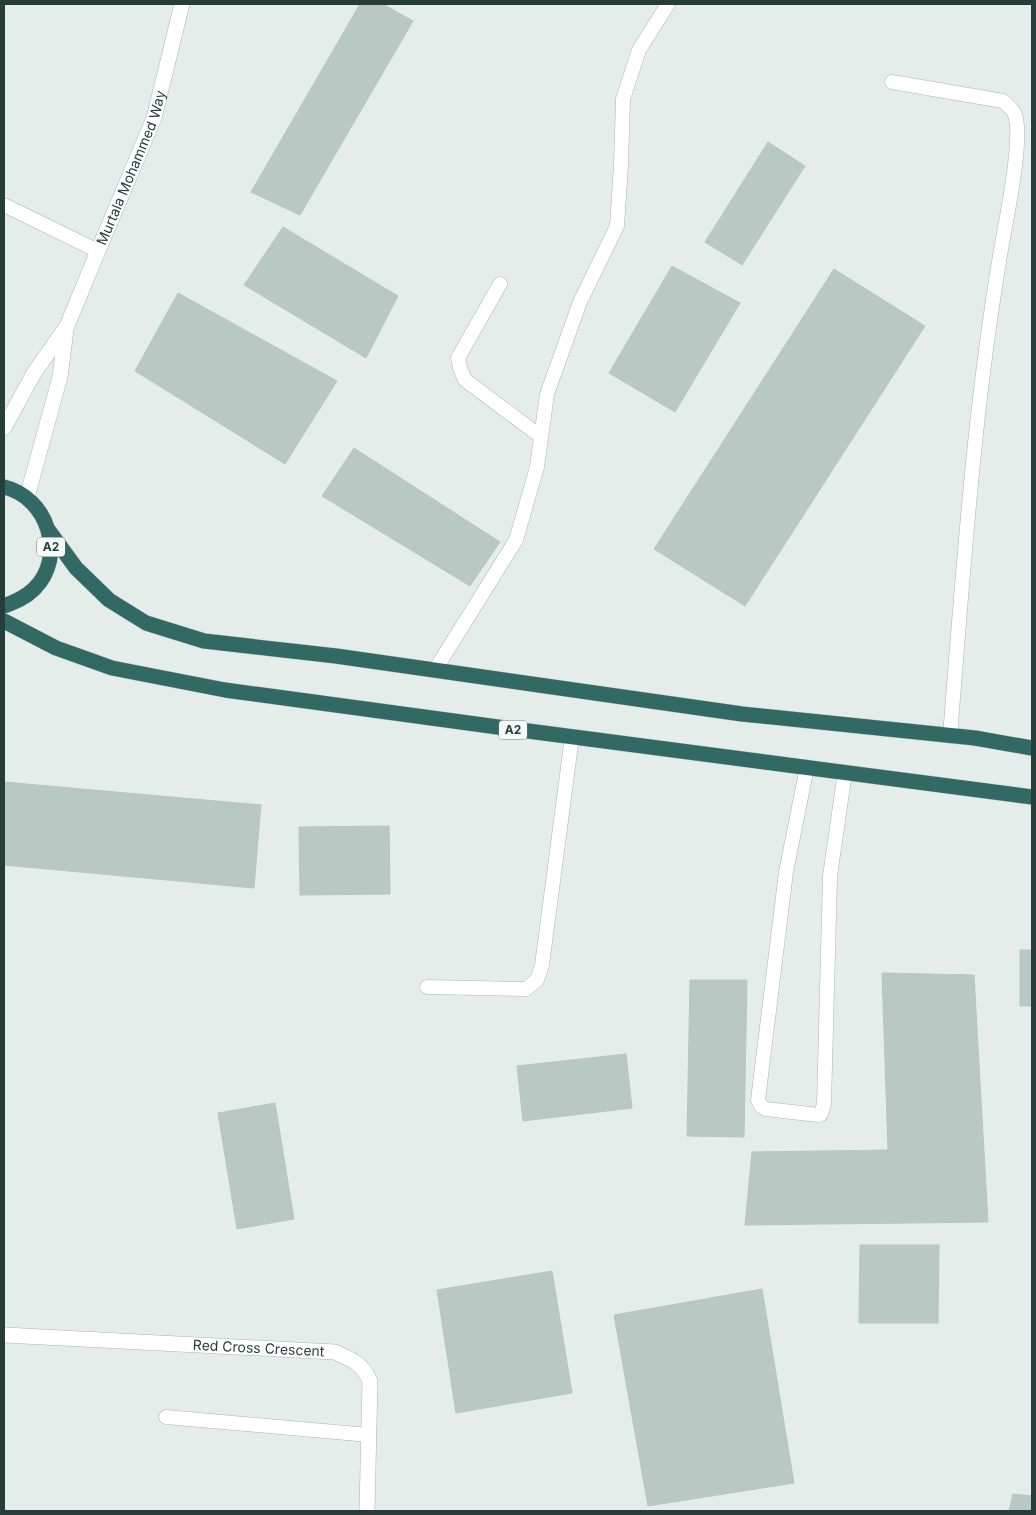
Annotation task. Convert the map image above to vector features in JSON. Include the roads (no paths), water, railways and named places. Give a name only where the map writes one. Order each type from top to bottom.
[{"type":"highway","name":"A2","points":[[4,487],[27,498],[41,512],[49,531],[76,568],[109,600],[146,623],[204,641],[336,656],[742,714],[975,738],[1032,748]]},
{"type":"highway","name":"A2","points":[[4,606],[19,601],[35,588],[46,571],[51,551],[49,531]]},
{"type":"highway","name":"A2","points":[[4,621],[56,648],[112,668],[224,690],[1032,797]]},
{"type":"street","name":"Murtala Mohammed Way","points":[[67,326],[154,118],[182,4]]},
{"type":"street","points":[[4,428],[34,373],[67,326]]},
{"type":"street","points":[[27,498],[60,377],[67,326]]},
{"type":"street","name":"Red Cross Crescent","points":[[4,1335],[335,1352],[357,1362],[366,1371],[370,1382],[367,1511]]},
{"type":"lane","points":[[436,670],[516,540],[537,467],[546,394],[580,302],[616,226],[621,165],[623,98],[639,50],[668,4]]},
{"type":"lane","points":[[892,82],[1003,101],[1015,113],[1018,136],[1009,205],[996,274],[985,352],[973,457],[950,736]]},
{"type":"lane","points":[[4,205],[98,251]]},
{"type":"lane","points":[[500,284],[458,358],[460,368],[465,380],[540,436]]},
{"type":"lane","points":[[427,987],[526,989],[537,980],[542,965],[572,737]]},
{"type":"lane","points":[[806,767],[786,872],[758,1100],[761,1106],[766,1109],[818,1115],[824,1104],[830,876],[845,772]]},
{"type":"lane","points":[[166,1417],[369,1435]]}]
